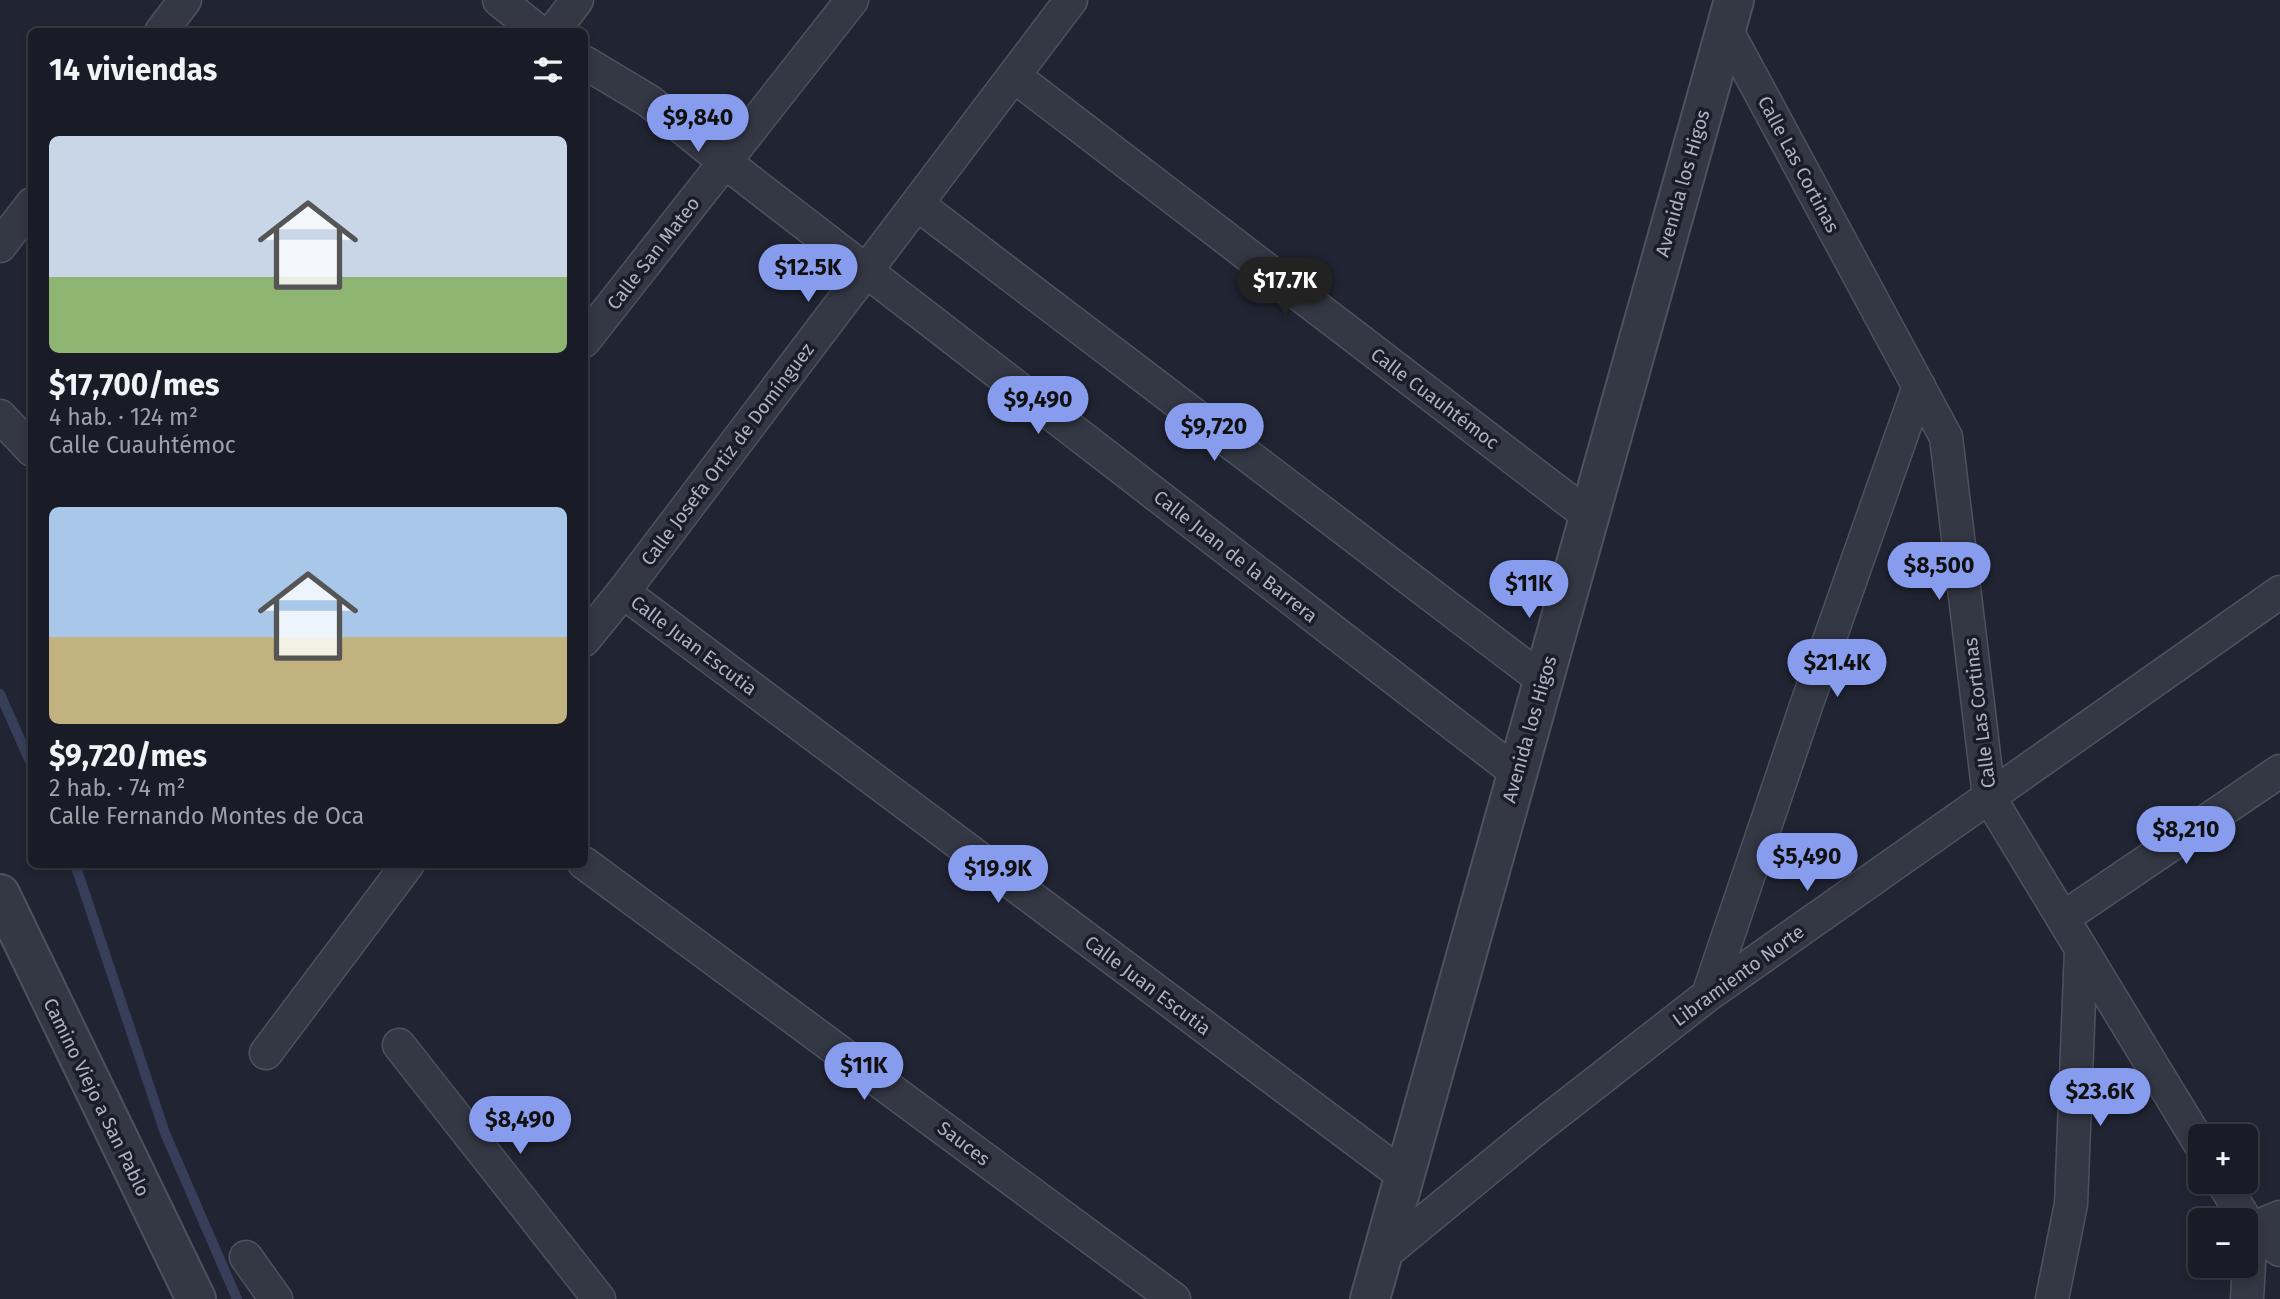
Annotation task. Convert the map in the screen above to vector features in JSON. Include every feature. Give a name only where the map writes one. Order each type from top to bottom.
[{"type":"street","points":[[164,28],[185,0]]},
{"type":"street","points":[[499,0],[533,28]]},
{"type":"street","points":[[556,28],[577,0]]},
{"type":"street","name":"Calle San Mateo","points":[[588,336],[852,0]]},
{"type":"street","name":"Calle Josefa Ortiz de Domínguez","points":[[588,635],[1071,0]]},
{"type":"street","name":"Calle Las Cortinas","points":[[1730,14],[1946,437],[1989,797],[2188,1124]]},
{"type":"street","name":"Avenida los Higos","points":[[1370,1299],[1730,14]]},
{"type":"street","name":"Calle Juan de la Barrera","points":[[588,63],[649,101],[1517,773]]},
{"type":"street","name":"Calle Cuauhtémoc","points":[[1014,76],[1589,516]]},
{"type":"street","points":[[916,204],[1543,680]]},
{"type":"street","points":[[0,246],[28,209]]},
{"type":"street","points":[[1708,995],[1919,386]]},
{"type":"street","points":[[0,416],[28,446]]},
{"type":"street","name":"Calle Juan Escutia","points":[[623,592],[1405,1176]]},
{"type":"street","name":"Libramiento Norte","points":[[1382,1256],[1535,1130],[1708,995],[2280,592]]},
{"type":"street","points":[[2063,918],[2280,771]]},
{"type":"street","name":"Sauces","points":[[588,866],[1174,1299]]},
{"type":"street","points":[[266,1053],[405,868]]},
{"type":"street","name":"Camino Viejo a San Pablo","points":[[0,894],[196,1299]]},
{"type":"street","points":[[2052,1299],[2071,1204],[2081,949]]},
{"type":"street","points":[[399,1045],[599,1299]]},
{"type":"street","points":[[2258,1226],[2280,1217]]},
{"type":"street","points":[[2258,1234],[2280,1250]]},
{"type":"street","points":[[246,1257],[276,1299]]},
{"type":"street","points":[[2247,1299],[2248,1278]]},
{"type":"waterway","points":[[0,694],[28,757]]},
{"type":"waterway","points":[[76,868],[165,1133],[237,1299]]}]
